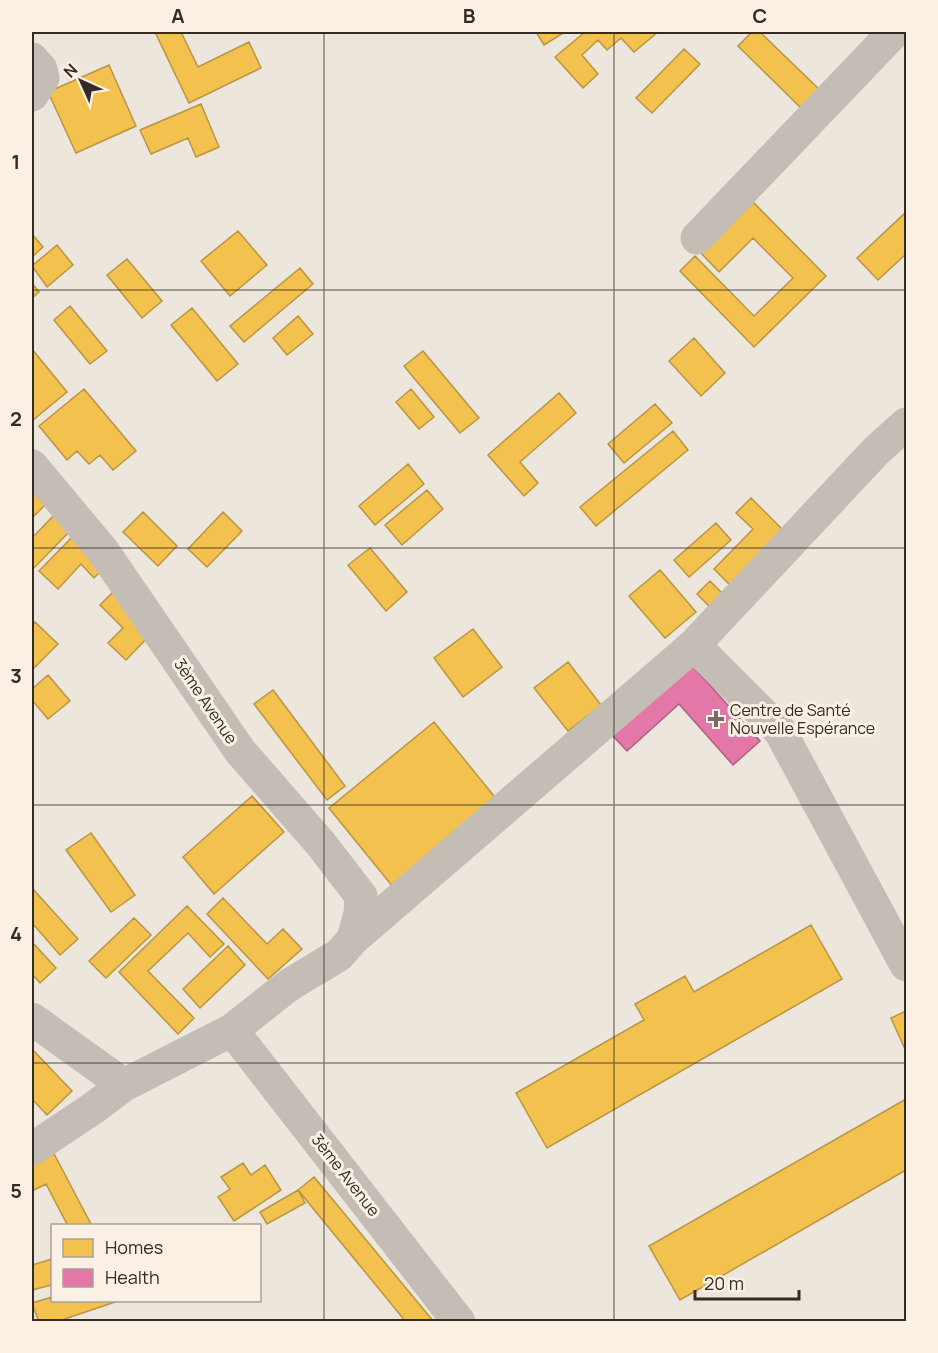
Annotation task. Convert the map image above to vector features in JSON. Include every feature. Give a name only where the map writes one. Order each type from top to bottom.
[{"type":"street","points":[[697,238],[894,32]]},
{"type":"street","points":[[32,59],[41,69],[43,78],[32,95]]},
{"type":"street","points":[[32,1149],[92,1109],[124,1084],[232,1030],[290,985],[339,955],[353,939],[694,645],[876,451],[906,424]]},
{"type":"street","name":"3ème Avenue","points":[[32,465],[103,551],[240,751],[321,844],[361,896],[360,914],[353,939]]},
{"type":"street","points":[[694,645],[780,731],[906,965]]},
{"type":"street","points":[[32,1019],[124,1084]]},
{"type":"street","name":"3ème Avenue","points":[[232,1030],[459,1322]]},
{"type":"building: Homes","points":[[155,32],[181,32],[198,67],[249,42],[261,68],[189,103]]},
{"type":"building: Homes","points":[[536,32],[565,32],[544,45]]},
{"type":"building: Homes","points":[[585,32],[658,32],[634,52],[621,38],[607,50],[598,40],[582,55],[598,74],[583,88],[555,57]]},
{"type":"building: Homes","points":[[752,32],[760,32],[821,91],[803,110],[738,46]]},
{"type":"building: Homes","points":[[684,49],[700,64],[652,113],[636,98]]},
{"type":"building: Homes","points":[[109,65],[136,126],[76,153],[48,92]]},
{"type":"building: Homes","points":[[201,104],[219,147],[196,157],[188,138],[151,154],[140,130]]},
{"type":"building: Homes","points":[[752,201],[826,276],[754,347],[680,271],[695,256],[754,316],[793,278],[753,238],[719,272],[700,252]]},
{"type":"building: Homes","points":[[906,212],[906,254],[878,280],[857,258]]},
{"type":"building: Homes","points":[[238,231],[267,265],[230,296],[201,261]]},
{"type":"building: Homes","points":[[32,234],[43,247],[32,257]]},
{"type":"building: Homes","points":[[57,245],[73,265],[47,287],[32,266]]},
{"type":"building: Homes","points":[[127,259],[162,301],[142,318],[107,275]]},
{"type":"building: Homes","points":[[300,268],[313,284],[244,342],[230,326]]},
{"type":"building: Homes","points":[[32,283],[39,292],[32,298]]},
{"type":"building: Homes","points":[[70,306],[107,351],[90,364],[54,320]]},
{"type":"building: Homes","points":[[192,308],[238,364],[217,381],[171,325]]},
{"type":"building: Homes","points":[[298,316],[313,334],[287,355],[273,338]]},
{"type":"building: Homes","points":[[694,338],[725,373],[701,396],[669,361]]},
{"type":"building: Homes","points":[[32,349],[67,392],[33,420],[32,418]]},
{"type":"building: Homes","points":[[423,351],[479,418],[460,433],[404,366]]},
{"type":"building: Homes","points":[[84,389],[136,451],[113,470],[100,455],[89,464],[77,451],[67,460],[39,426]]},
{"type":"building: Homes","points":[[411,389],[434,417],[419,429],[396,402]]},
{"type":"building: Homes","points":[[559,393],[576,413],[520,462],[538,483],[524,496],[488,455]]},
{"type":"building: Homes","points":[[655,404],[672,423],[624,463],[608,444]]},
{"type":"building: Homes","points":[[673,431],[688,450],[596,526],[580,507]]},
{"type":"building: Homes","points":[[408,464],[424,484],[375,525],[359,506]]},
{"type":"building: Homes","points":[[427,490],[443,509],[402,545],[385,525]]},
{"type":"building: Homes","points":[[32,491],[45,505],[32,518]]},
{"type":"building: Homes","points":[[751,498],[785,532],[732,587],[714,569],[753,529],[736,513]]},
{"type":"building: Homes","points":[[143,512],[177,546],[158,566],[123,532]]},
{"type":"building: Homes","points":[[223,512],[242,531],[207,567],[188,549]]},
{"type":"building: Homes","points":[[54,515],[70,531],[32,570],[32,538]]},
{"type":"building: Homes","points":[[716,523],[731,540],[689,577],[674,560]]},
{"type":"building: Homes","points":[[76,533],[108,564],[94,578],[81,564],[58,589],[39,571]]},
{"type":"building: Homes","points":[[370,548],[407,592],[386,611],[348,565]]},
{"type":"building: Homes","points":[[660,570],[696,612],[665,638],[629,596]]},
{"type":"building: Homes","points":[[710,581],[723,594],[710,607],[697,594]]},
{"type":"building: Homes","points":[[113,592],[153,632],[126,660],[108,643],[123,628],[100,605]]},
{"type":"building: Homes","points":[[35,622],[58,644],[32,670],[32,625]]},
{"type":"building: Homes","points":[[473,629],[502,667],[463,697],[434,658]]},
{"type":"building: Homes","points":[[568,662],[601,705],[568,731],[534,688]]},
{"type":"building: Homes","points":[[48,675],[70,701],[48,719],[32,700],[32,689]]},
{"type":"building: Homes","points":[[273,690],[345,786],[327,800],[254,704]]},
{"type":"building: Homes","points":[[434,722],[498,801],[393,887],[329,808]]},
{"type":"building: Homes","points":[[252,796],[284,832],[214,894],[183,857]]},
{"type":"building: Homes","points":[[91,833],[135,895],[111,912],[66,850]]},
{"type":"building: Homes","points":[[32,888],[78,939],[60,955],[32,923]]},
{"type":"building: Homes","points":[[223,898],[267,944],[283,929],[302,949],[268,979],[207,914]]},
{"type":"building: Homes","points":[[187,906],[224,944],[210,957],[188,933],[148,971],[194,1018],[178,1034],[119,972]]},
{"type":"building: Homes","points":[[134,918],[151,935],[106,978],[89,961]]},
{"type":"building: Homes","points":[[811,925],[842,979],[547,1148],[516,1093],[644,1020],[635,1004],[685,976],[694,992]]},
{"type":"building: Homes","points":[[32,942],[56,968],[40,983],[32,974]]},
{"type":"building: Homes","points":[[228,946],[245,965],[200,1008],[183,989]]},
{"type":"building: Homes","points":[[906,1011],[906,1046],[904,1047],[891,1018]]},
{"type":"building: Homes","points":[[32,1049],[72,1091],[47,1115],[32,1099]]},
{"type":"building: Homes","points":[[906,1099],[906,1170],[680,1300],[649,1246]]},
{"type":"building: Homes","points":[[51,1148],[91,1224],[67,1224],[46,1184],[32,1191],[32,1159]]},
{"type":"building: Homes","points":[[243,1163],[251,1175],[265,1165],[281,1190],[234,1221],[218,1197],[230,1189],[221,1177]]},
{"type":"building: Homes","points":[[314,1177],[434,1322],[406,1322],[298,1190]]},
{"type":"building: Homes","points":[[298,1190],[305,1203],[267,1224],[260,1212]]},
{"type":"building: Homes","points":[[51,1259],[51,1285],[32,1290],[32,1265]]},
{"type":"building: Homes","points":[[51,1297],[51,1302],[115,1302],[56,1322],[39,1322],[32,1303]]},
{"type":"building: Health","name":"Centre de Santé Nouvelle Espérance","points":[[690,663],[760,741],[733,765],[679,704],[627,751],[611,734]]},
{"type":"place","name":"Centre de Santé Nouvelle Espérance","points":[[716,719]]}]
